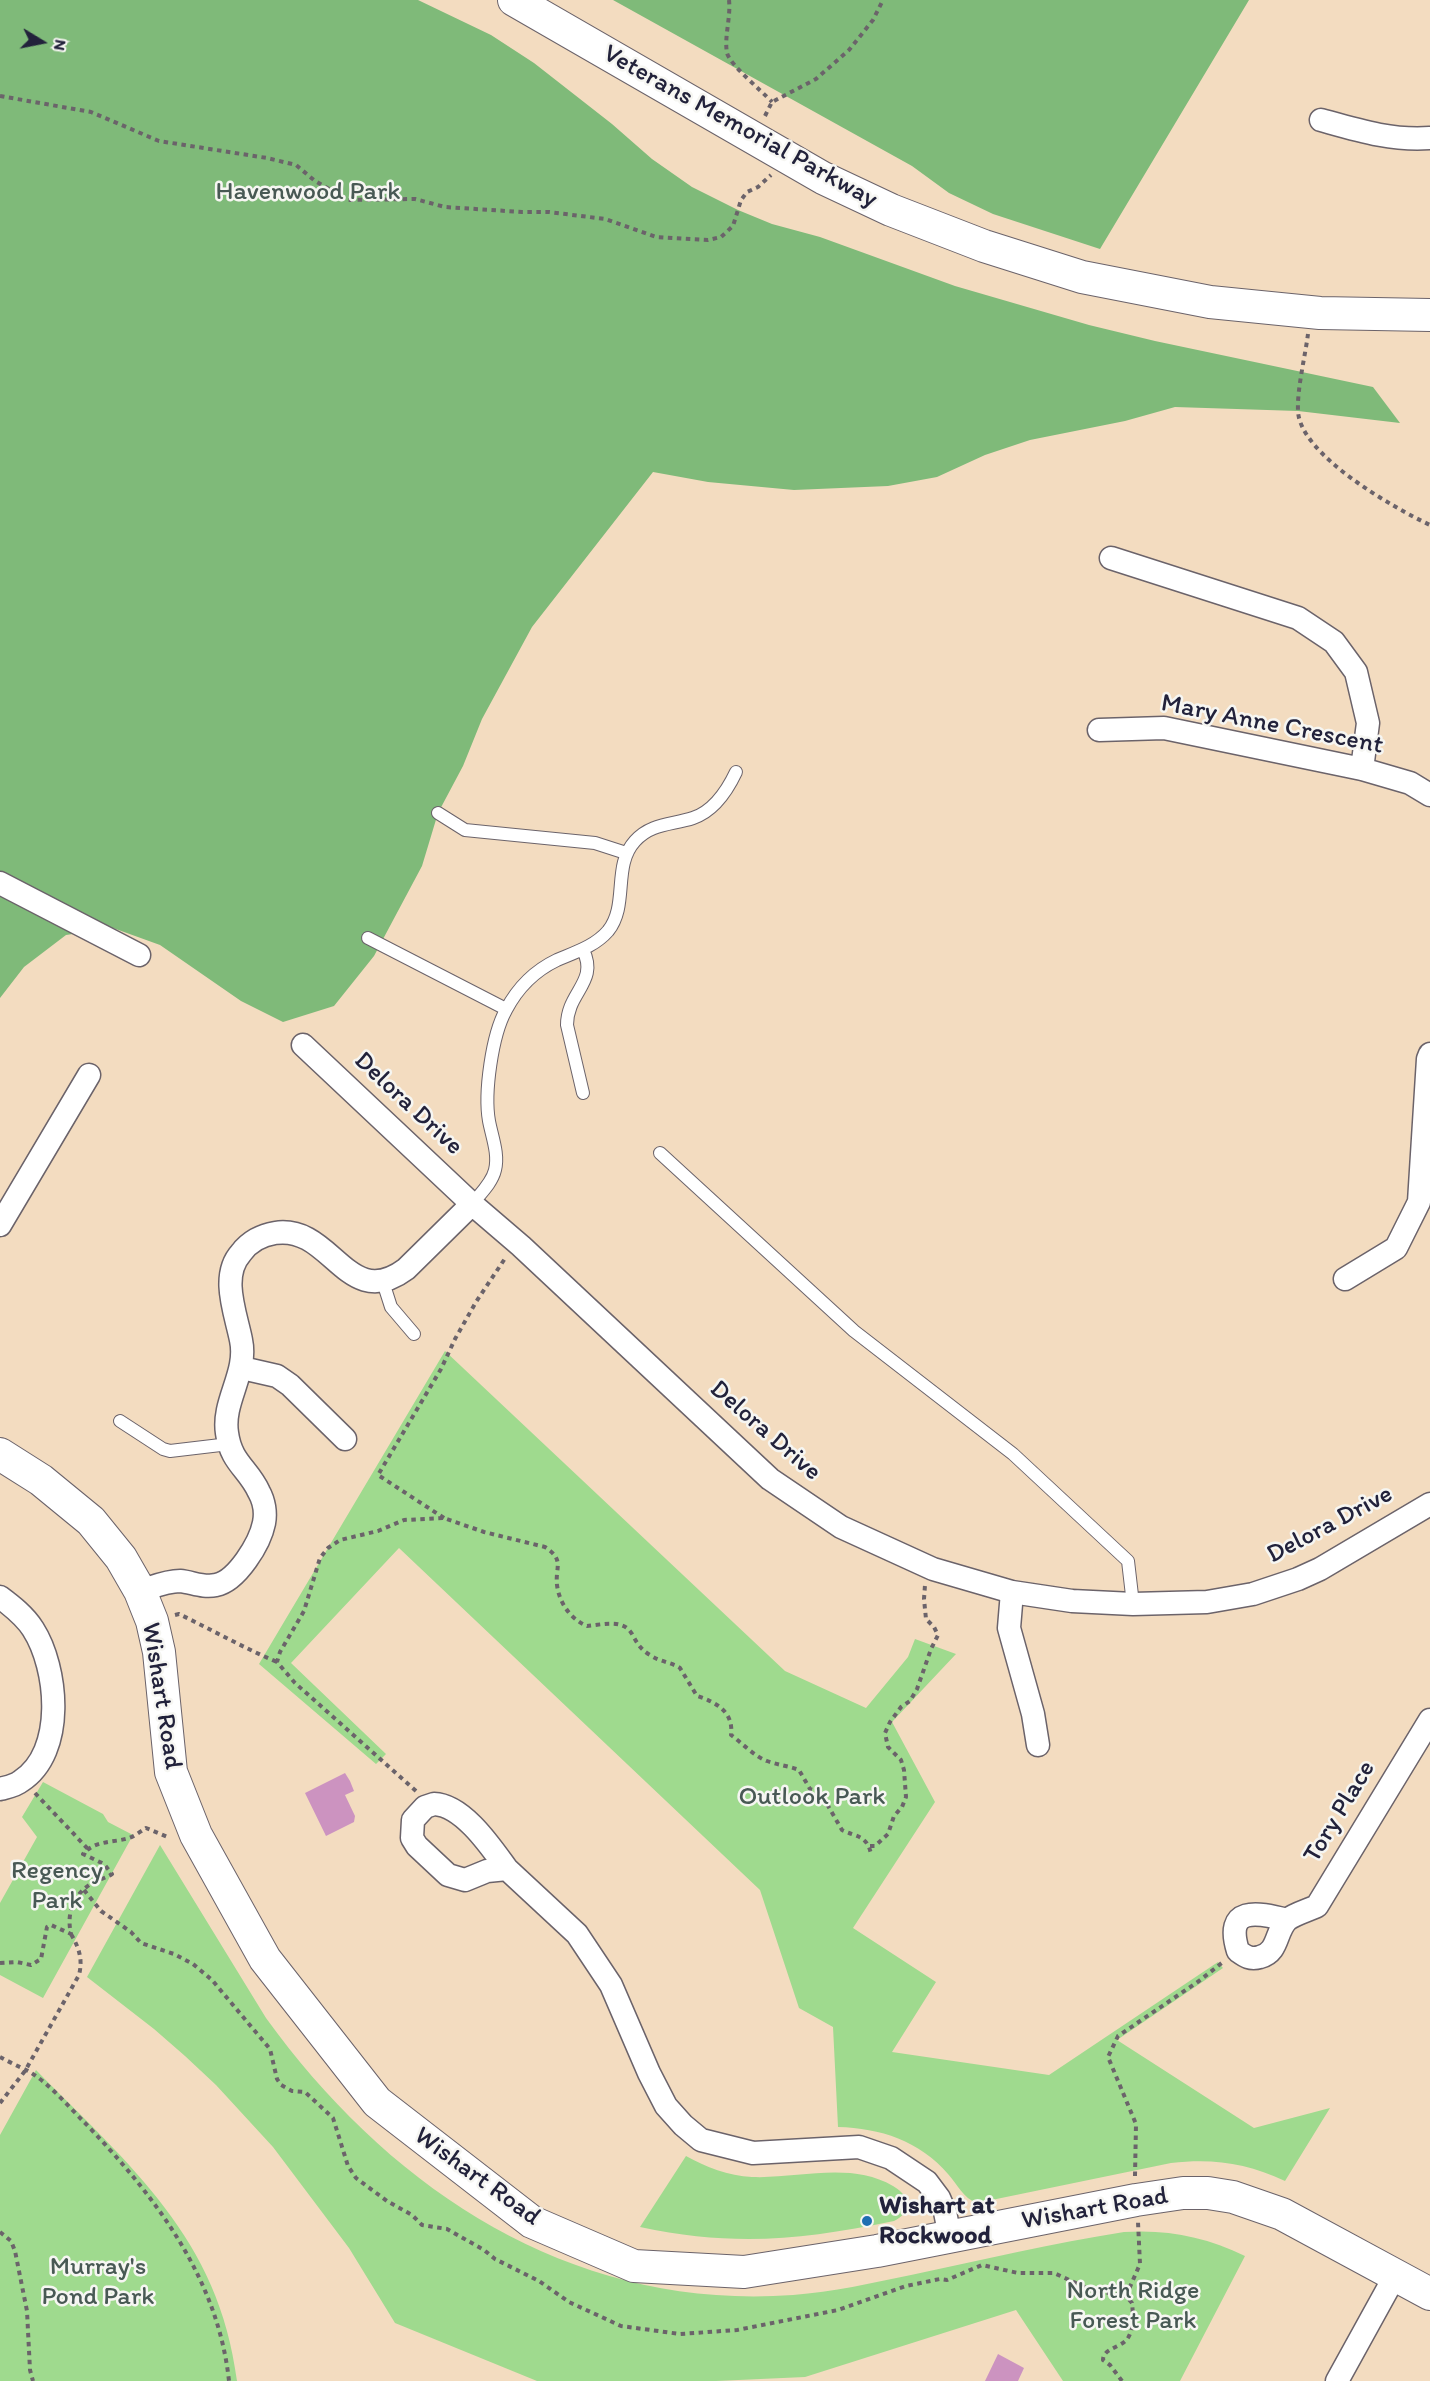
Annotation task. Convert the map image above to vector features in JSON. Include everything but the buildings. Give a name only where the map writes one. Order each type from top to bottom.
[{"type":"street","name":"Veterans Memorial Parkway","points":[[514,0],[823,178],[871,201],[984,246],[1082,277],[1210,302],[1311,312],[1430,315]]},
{"type":"street","points":[[1321,120],[1370,134],[1412,140],[1430,138]]},
{"type":"street","points":[[1111,558],[1298,618],[1334,642],[1356,672],[1368,723],[1362,769]]},
{"type":"street","name":"Mary Anne Crescent","points":[[1099,730],[1164,728],[1362,769],[1410,783],[1430,795]]},
{"type":"street","points":[[0,883],[139,955]]},
{"type":"street","name":"Delora Drive","points":[[303,1045],[770,1479],[841,1527],[933,1569],[1012,1592],[1072,1601],[1133,1604],[1207,1602],[1253,1594],[1277,1587],[1320,1569],[1430,1504]]},
{"type":"street","points":[[1345,1279],[1396,1248],[1419,1202],[1430,1054]]},
{"type":"street","points":[[0,1225],[89,1075]]},
{"type":"street","points":[[140,1591],[170,1582],[215,1585],[226,1581],[238,1571],[257,1540],[264,1523],[264,1505],[259,1491],[237,1462],[226,1431],[228,1413],[242,1368],[242,1344],[231,1293],[233,1265],[240,1253],[259,1238],[284,1232],[306,1236],[355,1277],[370,1282],[383,1282],[394,1278],[406,1269],[472,1204]]},
{"type":"street","points":[[242,1368],[278,1376],[345,1439]]},
{"type":"street","name":"Wishart Road","points":[[0,1454],[41,1480],[91,1521],[121,1558],[140,1591],[152,1621],[159,1652],[171,1772],[196,1835],[265,1959],[377,2102],[532,2222],[634,2266],[744,2272],[950,2237],[1136,2200],[1183,2193],[1208,2193],[1233,2197],[1282,2214],[1430,2294]]},
{"type":"street","points":[[1012,1592],[1009,1628],[1033,1714],[1038,1745]]},
{"type":"street","points":[[0,1597],[20,1612],[33,1629],[47,1658],[53,1684],[54,1708],[51,1729],[37,1766],[24,1780],[0,1789]]},
{"type":"street","name":"Tory Place","points":[[1287,1920],[1317,1906],[1430,1720]]},
{"type":"street","points":[[507,1869],[487,1871],[465,1880],[448,1875],[417,1846],[412,1838],[413,1820],[425,1807],[443,1804],[452,1808],[483,1837],[507,1869],[577,1934],[610,1985],[666,2106],[682,2125],[701,2140],[753,2153],[859,2147],[891,2158],[927,2182],[939,2198],[945,2212],[950,2237]]},
{"type":"street","points":[[1261,1913],[1287,1920],[1273,1949],[1267,1955],[1255,1959],[1245,1957],[1238,1951],[1234,1929],[1239,1918],[1261,1913]]},
{"type":"street","points":[[1337,2381],[1396,2274]]},
{"type":"lane","points":[[472,1204],[490,1182],[495,1170],[496,1157],[488,1104],[495,1036],[506,1009],[527,980],[538,970],[583,950],[599,940],[610,929],[616,915],[626,853],[634,842],[656,826],[694,817],[708,810],[721,797],[736,772]]},
{"type":"lane","points":[[438,813],[465,830],[595,843],[626,853]]},
{"type":"lane","points":[[368,938],[506,1009]]},
{"type":"lane","points":[[583,950],[588,959],[589,969],[567,1014],[567,1025],[583,1093]]},
{"type":"lane","points":[[660,1154],[854,1331],[1013,1454],[1128,1561],[1133,1604]]},
{"type":"lane","points":[[383,1282],[391,1307],[414,1334]]},
{"type":"lane","points":[[120,1421],[162,1449],[170,1451],[229,1444]]},
{"type":"path","points":[[729,0],[727,52],[732,63],[772,102]]},
{"type":"path","points":[[752,138],[772,102],[816,79],[849,50],[873,20],[884,0]]},
{"type":"path","points":[[0,96],[91,112],[159,141],[267,158],[296,165],[315,181],[348,200],[415,199],[445,207],[549,212],[605,219],[656,237],[708,240],[721,237],[733,226],[741,200],[747,192],[758,187],[772,174],[771,169]]},
{"type":"path","points":[[1311,312],[1298,411],[1302,428],[1315,446],[1352,479],[1394,506],[1430,525]]},
{"type":"path","points":[[516,1242],[476,1302],[441,1369],[378,1475],[444,1518],[484,1532],[545,1547],[552,1552],[559,1567],[556,1582],[565,1609],[571,1615],[587,1626],[606,1623],[622,1626],[628,1629],[637,1645],[647,1653],[661,1662],[680,1668],[697,1696],[715,1702],[726,1712],[730,1718],[731,1735],[760,1758],[786,1765],[790,1769],[800,1770],[810,1789],[820,1792],[842,1830],[861,1836],[870,1846],[871,1854]]},
{"type":"path","points":[[277,1662],[280,1652],[304,1611],[316,1568],[328,1548],[340,1540],[378,1531],[405,1520],[444,1518]]},
{"type":"path","points":[[870,1846],[875,1846],[888,1834],[894,1816],[902,1807],[906,1797],[901,1760],[888,1747],[885,1734],[894,1716],[913,1697],[931,1649],[937,1640],[938,1635],[934,1627],[926,1620],[924,1599],[927,1578],[933,1569]]},
{"type":"path","points":[[152,1621],[179,1614],[241,1647],[277,1662],[296,1683],[419,1795],[425,1807]]},
{"type":"path","points":[[24,1780],[88,1849]]},
{"type":"path","points":[[0,2103],[26,2071],[79,1975],[80,1948],[71,1934],[68,1923],[74,1899],[96,1881],[112,1874],[104,1864],[83,1854],[88,1849],[109,1841],[129,1838],[146,1828],[186,1844],[196,1835]]},
{"type":"path","points":[[84,1890],[101,1911],[131,1932],[141,1943],[174,1954],[193,1964],[212,1980],[270,2049],[277,2079],[281,2085],[292,2091],[305,2092],[333,2118],[348,2166],[356,2178],[412,2215],[422,2225],[447,2229],[484,2250],[495,2259],[539,2281],[569,2302],[621,2326],[680,2334],[737,2330],[838,2310],[906,2286],[940,2279],[947,2280],[982,2265],[1018,2273],[1054,2273],[1092,2290],[1126,2296],[1132,2303],[1129,2336],[1118,2347],[1106,2352],[1103,2357],[1103,2360],[1110,2365],[1122,2381]]},
{"type":"path","points":[[0,1963],[17,1962],[31,1965],[41,1959],[47,1927],[51,1925],[71,1934]]},
{"type":"path","points":[[1126,2296],[1140,2259],[1136,2200],[1136,2124],[1108,2056],[1118,2036],[1199,1981],[1238,1951]]},
{"type":"path","points":[[0,2057],[26,2071],[61,2099],[101,2140],[172,2228],[194,2266],[213,2309],[221,2337],[228,2381]]},
{"type":"path","points":[[0,2232],[11,2241],[18,2261],[27,2311],[30,2370],[33,2381]]},
{"type":"green space","name":"Havenwood Park","points":[[0,0],[418,0],[491,35],[534,63],[612,124],[652,159],[692,187],[738,210],[772,224],[820,237],[955,286],[1089,325],[1373,387],[1400,423],[1298,411],[1175,407],[1125,421],[1030,440],[985,455],[937,477],[888,486],[794,490],[708,482],[653,472],[532,627],[482,719],[463,766],[438,813],[422,866],[374,956],[334,1006],[283,1022],[241,1001],[160,945],[113,928],[66,935],[24,967],[0,998]]},
{"type":"green space","points":[[613,0],[1249,0],[1100,249],[993,214],[949,193],[912,166]]},
{"type":"green space","name":"Outlook Park","points":[[445,1351],[785,1671],[866,1708],[908,1657],[915,1639],[956,1654],[892,1722],[935,1802],[853,1928],[936,1982],[892,2052],[1049,2075],[1218,1962],[1223,1968],[1117,2040],[1254,2128],[1330,2108],[1285,2181],[1230,2163],[1201,2161],[1171,2163],[977,2203],[964,2195],[937,2163],[912,2145],[898,2138],[869,2130],[838,2127],[833,2027],[799,2008],[760,1890],[399,1548],[291,1663],[386,1754],[376,1764],[259,1664]]},
{"type":"green space","name":"Regency Park","points":[[43,1782],[103,1814],[108,1822],[133,1835],[43,1998],[0,1975],[0,1903],[37,1837],[22,1817]]},
{"type":"green space","name":"North Ridge Forest Park","points":[[160,1845],[266,2018],[316,2080],[370,2137],[430,2186],[494,2227],[563,2260],[635,2283],[712,2295],[793,2295],[852,2287],[1044,2246],[1124,2232],[1171,2233],[1201,2239],[1245,2256],[1180,2381],[1063,2381],[1016,2310],[805,2377],[716,2381],[537,2381],[395,2323],[349,2248],[273,2147],[216,2085],[185,2056],[87,1977]]},
{"type":"green space","name":"Murray's Pond Park","points":[[36,2070],[136,2173],[165,2208],[190,2245],[211,2286],[227,2331],[237,2381],[0,2381],[0,2135]]},
{"type":"green space","points":[[686,2156],[718,2170],[752,2177],[824,2173],[859,2174],[898,2189],[905,2197],[906,2209],[902,2216],[894,2221],[798,2237],[738,2239],[674,2233],[640,2227]]},
{"type":"place","name":"Wishart at Rockwood","points":[[867,2221]]}]
